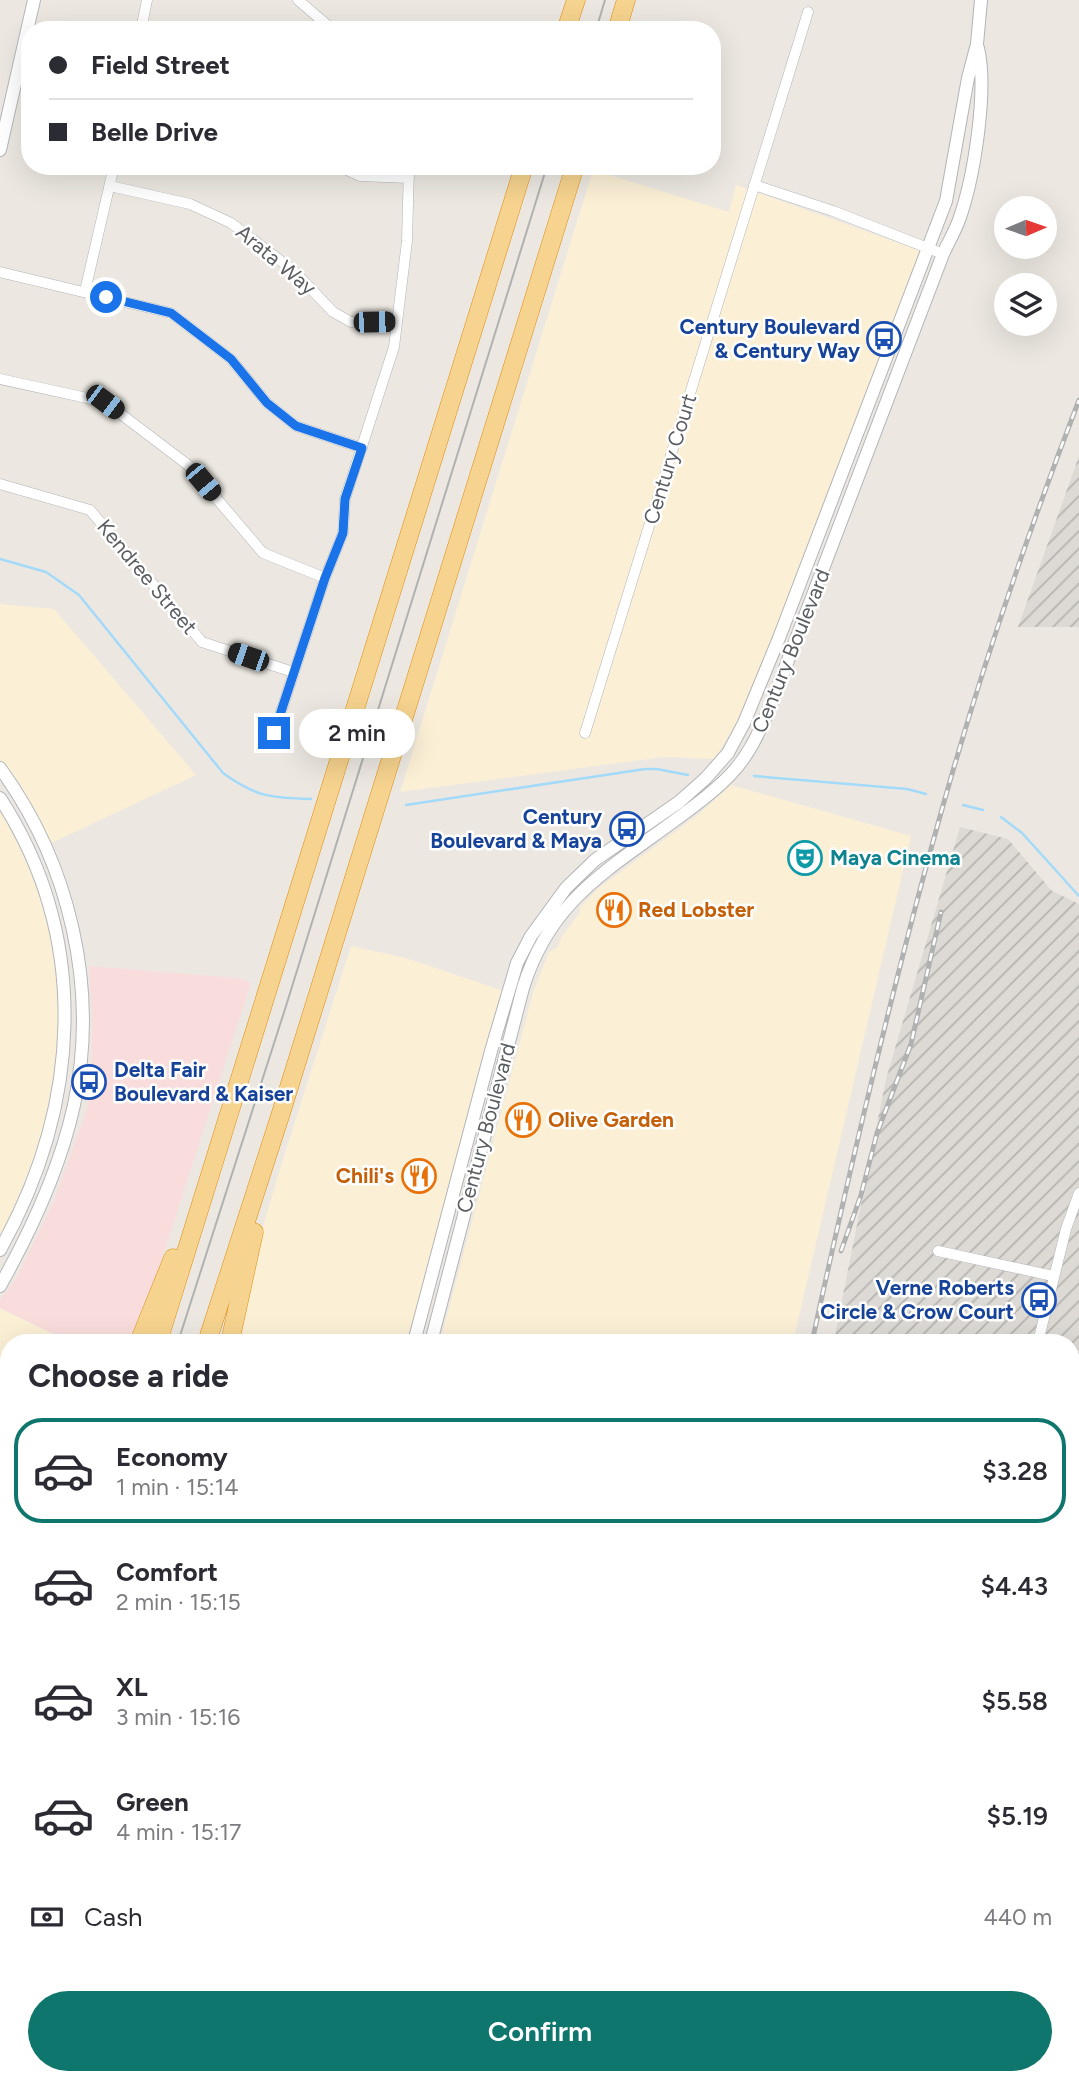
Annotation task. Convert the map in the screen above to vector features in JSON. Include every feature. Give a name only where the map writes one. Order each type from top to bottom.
[{"type":"highway","points":[[569,21],[576,0]]},
{"type":"highway","points":[[620,21],[626,0]]},
{"type":"highway","points":[[160,1334],[521,175]]},
{"type":"highway","points":[[210,1334],[281,1113],[572,175]]},
{"type":"highway","points":[[232,1334],[281,1113]]},
{"type":"highway","points":[[142,1334],[220,1141]]},
{"type":"street","points":[[29,21],[34,0]]},
{"type":"street","points":[[143,21],[147,0]]},
{"type":"street","points":[[298,0],[322,21]]},
{"type":"street","name":"Century Boulevard","points":[[416,1334],[491,1051],[517,963],[531,936],[566,888],[613,846],[679,802],[706,778],[729,753],[744,723],[946,201],[968,78],[977,44],[981,0]]},
{"type":"street","name":"Century Court","points":[[585,733],[808,12]]},
{"type":"street","name":"Century Boulevard","points":[[433,1334],[523,988],[532,960],[549,928],[588,885],[705,798],[731,774],[755,743],[814,596],[943,254],[959,219],[978,123],[982,64],[977,44]]},
{"type":"street","points":[[0,150],[21,57]]},
{"type":"street","points":[[85,291],[112,175]]},
{"type":"street","points":[[274,733],[325,578],[343,533],[345,499],[394,347],[407,241],[409,178],[358,175]]},
{"type":"street","points":[[754,185],[833,211],[943,254]]},
{"type":"street","name":"Arata Way","points":[[110,186],[190,204],[231,223],[294,271],[333,312],[351,322],[397,321]]},
{"type":"street","points":[[0,272],[171,313],[231,359],[267,403],[296,426],[362,448]]},
{"type":"street","points":[[0,379],[105,402],[188,465],[262,553],[325,578]]},
{"type":"street","name":"Kendree Street","points":[[0,484],[90,510],[202,642],[293,672]]},
{"type":"street","points":[[0,768],[30,815],[61,885],[77,948],[83,1026],[80,1073],[66,1137],[38,1212],[0,1286]]},
{"type":"street","points":[[0,798],[29,851],[51,913],[62,970],[65,1018],[61,1079],[49,1135],[22,1208],[0,1250]]},
{"type":"street","points":[[1040,1334],[1066,1229],[1079,1193]]},
{"type":"street","points":[[938,1251],[1053,1276]]},
{"type":"shaded area","points":[[591,175],[609,175],[729,212],[736,185],[924,252],[741,717],[714,759],[664,757],[400,792]]},
{"type":"shaded area","points":[[1079,456],[1079,627],[1018,627]]},
{"type":"shaded area","points":[[0,604],[54,609],[196,775],[47,845],[0,765]]},
{"type":"shaded area","points":[[731,785],[911,836],[795,1334],[442,1334],[533,993],[549,952],[558,947],[559,941],[580,912],[580,907],[599,888],[699,814]]},
{"type":"shaded area","points":[[0,798],[16,825],[61,962],[57,1099],[0,1250]]},
{"type":"shaded area","points":[[960,827],[1008,839],[1052,891],[1079,904],[1079,1334],[835,1334],[886,1079]]},
{"type":"shaded area","points":[[351,946],[406,958],[504,991],[412,1334],[240,1334],[249,1275]]},
{"type":"shaded area","points":[[89,966],[238,978],[251,983],[151,1293],[134,1334],[54,1334],[0,1308],[0,1300],[17,1277],[53,1203],[85,1115],[91,1089],[92,1015]]},
{"type":"shaded area","points":[[0,1308],[54,1334],[0,1334]]},
{"type":"waterway","points":[[0,559],[46,572],[79,595],[223,773],[264,795],[311,799]]},
{"type":"waterway","points":[[406,805],[645,769],[688,775]]},
{"type":"waterway","points":[[754,776],[907,789],[926,794]]},
{"type":"waterway","points":[[963,805],[983,810]]},
{"type":"waterway","points":[[1001,817],[1022,833],[1079,896]]},
{"type":"tram line","points":[[599,21],[605,0]]},
{"type":"tram line","points":[[181,1334],[286,1006],[544,175]]},
{"type":"railway","points":[[814,1334],[876,1060],[950,781],[1010,589],[1079,400]]},
{"type":"railway","points":[[841,1251],[861,1195],[877,1133],[911,1044],[941,912]]},
{"type":"place","name":"Century Boulevard & Century Way","points":[[884,339]]},
{"type":"place","name":"Century Boulevard & Maya","points":[[627,829]]},
{"type":"place","name":"Maya Cinema","points":[[805,858]]},
{"type":"place","name":"Red Lobster","points":[[614,910]]},
{"type":"place","name":"Delta Fair Boulevard & Kaiser","points":[[89,1082]]},
{"type":"place","name":"Olive Garden","points":[[523,1120]]},
{"type":"place","name":"Chili's","points":[[419,1176]]},
{"type":"place","name":"Verne Roberts Circle & Crow Court","points":[[1039,1300]]},
{"type":"route","points":[[106,297],[171,313],[231,359],[267,403],[296,426],[362,448],[345,499],[343,533],[325,578],[274,733]]}]
